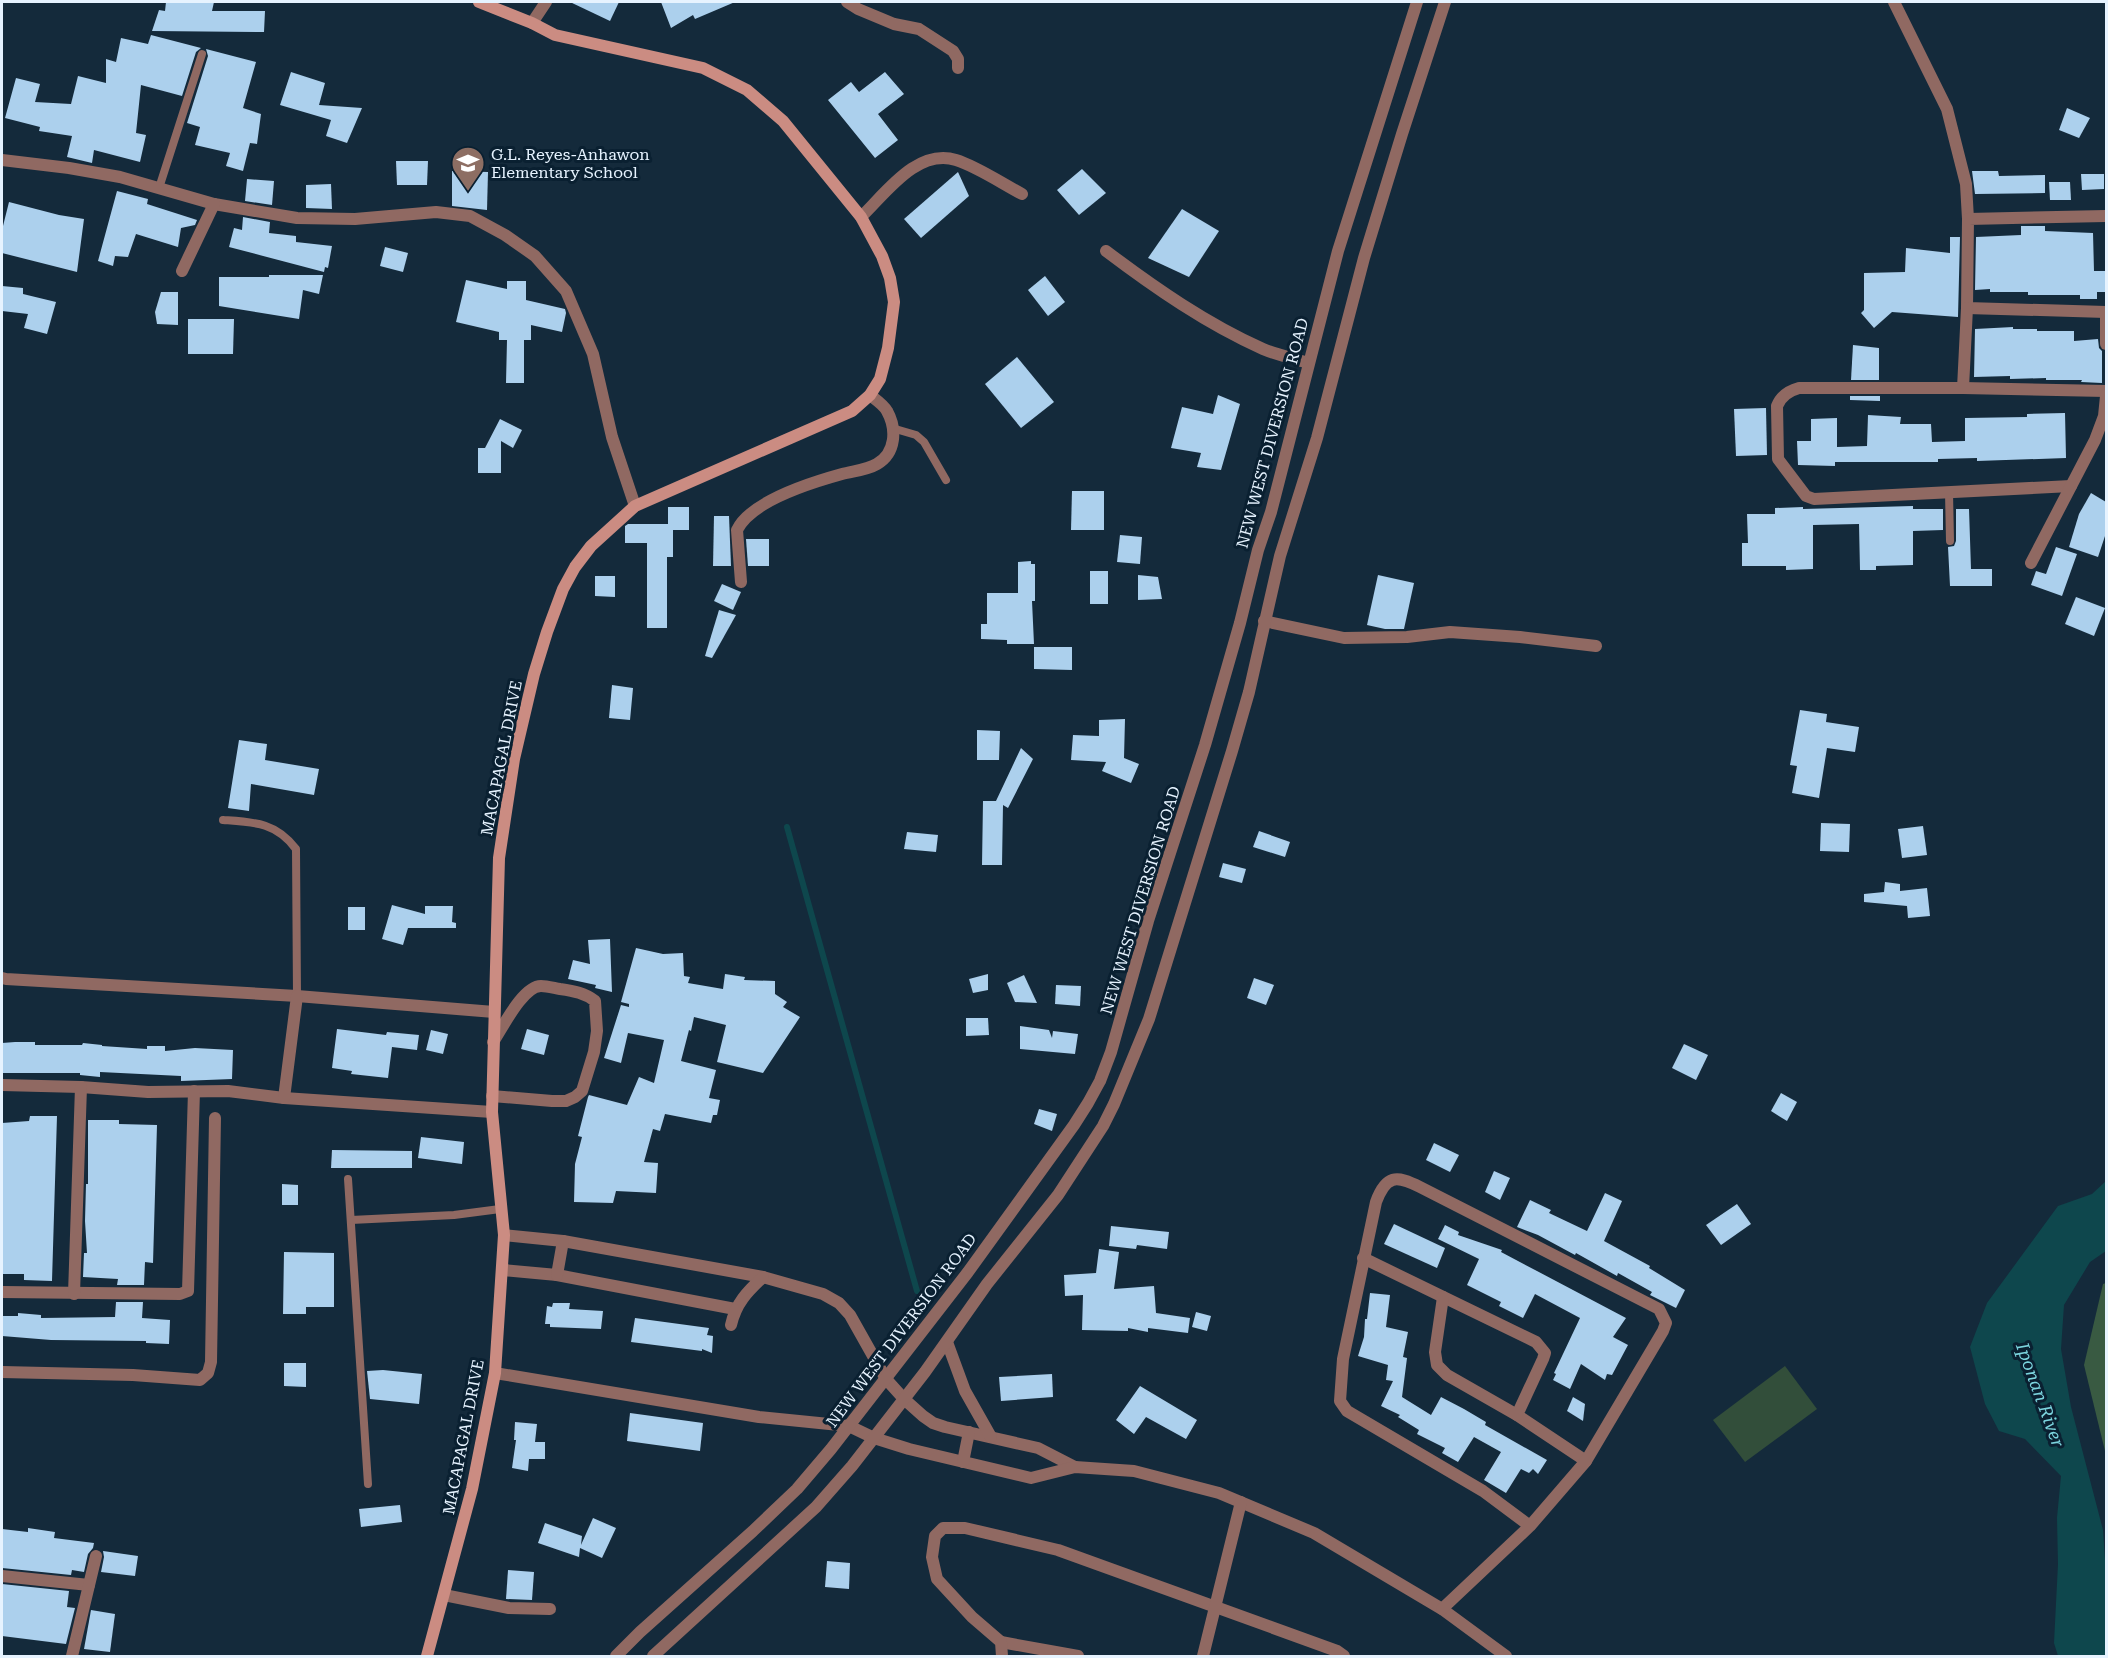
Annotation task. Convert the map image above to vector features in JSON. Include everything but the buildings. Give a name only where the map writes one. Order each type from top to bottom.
[{"type":"main road","name":"MACAPAGAL DRIVE","points":[[427,1656],[472,1489],[495,1373],[504,1235],[492,1112],[499,858],[514,759],[546,632],[563,589],[575,567],[591,546],[635,506],[852,411],[870,395],[880,379],[888,348],[894,302],[890,278],[882,256],[861,217],[783,122],[747,90],[703,68],[555,35],[532,23],[479,2]]},
{"type":"street","points":[[532,23],[546,2]]},
{"type":"street","points":[[847,2],[894,24],[919,29],[953,51],[958,59],[958,68]]},
{"type":"street","name":"NEW WEST DIVERSION ROAD","points":[[616,1656],[797,1489],[849,1426],[968,1272],[1074,1125],[1100,1081],[1111,1052],[1148,921],[1222,687],[1258,550],[1271,512],[1308,363],[1351,206],[1417,2]]},
{"type":"street","points":[[653,1656],[816,1507],[874,1438],[947,1342],[987,1284],[1058,1195],[1103,1126],[1114,1104],[1149,1019],[1232,752],[1249,692],[1281,556],[1317,438],[1377,213],[1445,2]]},
{"type":"street","points":[[1894,2],[1947,109],[1966,184],[1967,308],[1963,387]]},
{"type":"street","points":[[861,217],[908,171],[924,162],[940,158],[956,160],[1022,194]]},
{"type":"street","points":[[2,160],[120,177],[214,204],[297,218],[356,219],[436,212],[470,216],[505,235],[536,256],[566,291],[592,354],[612,437],[635,506]]},
{"type":"street","points":[[182,271],[214,204]]},
{"type":"street","points":[[1968,219],[2106,216]]},
{"type":"street","points":[[1106,251],[1144,280],[1211,322],[1266,350],[1308,363]]},
{"type":"street","points":[[1967,308],[2106,312],[2106,344]]},
{"type":"street","points":[[2071,486],[1824,500],[1806,496],[1778,459],[1776,406],[1779,399],[1789,391],[1799,388],[1963,387],[2106,391]]},
{"type":"street","points":[[741,582],[737,530],[749,514],[807,484],[876,465],[888,456],[893,446],[892,428],[887,410],[870,395]]},
{"type":"street","points":[[2031,563],[2095,440],[2104,416],[2106,396]]},
{"type":"street","points":[[1264,621],[1344,638],[1407,637],[1450,632],[1596,646]]},
{"type":"street","points":[[2,978],[297,996],[494,1012]]},
{"type":"street","points":[[492,1096],[566,1101],[582,1091],[594,1052],[597,1031],[596,1001],[577,991],[540,986],[531,989],[522,998],[493,1042]]},
{"type":"street","points":[[284,1098],[297,996]]},
{"type":"street","points":[[2,1085],[148,1092],[228,1091],[284,1098],[492,1112]]},
{"type":"street","points":[[74,1294],[81,1087]]},
{"type":"street","points":[[2,1292],[180,1294],[188,1292],[194,1090]]},
{"type":"street","points":[[2,1371],[133,1375],[200,1380],[208,1373],[212,1362],[215,1118]]},
{"type":"street","points":[[1442,1609],[1530,1526],[1586,1461],[1666,1323],[1659,1309],[1404,1179],[1393,1179],[1386,1183],[1379,1193],[1363,1258],[1343,1359],[1340,1392],[1342,1407],[1483,1491],[1530,1526]]},
{"type":"street","points":[[504,1235],[563,1241],[763,1277],[824,1294],[839,1303],[850,1315],[886,1379],[913,1408],[933,1423],[1038,1448],[1075,1467]]},
{"type":"street","points":[[557,1275],[563,1241]]},
{"type":"street","points":[[1363,1258],[1536,1342],[1543,1349],[1545,1353],[1543,1359],[1517,1415]]},
{"type":"street","points":[[503,1270],[557,1275],[735,1309]]},
{"type":"street","points":[[731,1325],[735,1309],[749,1290],[763,1277]]},
{"type":"street","points":[[1443,1298],[1435,1352],[1437,1365],[1447,1374],[1517,1415],[1586,1461]]},
{"type":"street","points":[[947,1342],[965,1391],[991,1437]]},
{"type":"street","points":[[495,1373],[759,1417],[849,1426],[874,1438],[909,1449],[1031,1478],[1075,1467],[1134,1471],[1219,1493],[1314,1533],[1442,1609],[1506,1656]]},
{"type":"street","points":[[963,1462],[969,1432]]},
{"type":"street","points":[[1203,1656],[1241,1502]]},
{"type":"street","points":[[1078,1656],[1001,1642],[972,1617],[937,1579],[932,1557],[935,1536],[943,1528],[965,1528],[1058,1550],[1337,1651],[1344,1656]]},
{"type":"street","points":[[72,1656],[96,1556]]},
{"type":"street","points":[[2,1576],[89,1585]]},
{"type":"street","points":[[444,1595],[509,1608],[550,1609]]},
{"type":"street","points":[[1001,1642],[1002,1656]]},
{"type":"lane","points":[[159,188],[202,54]]},
{"type":"lane","points":[[892,428],[916,435],[924,442],[946,480]]},
{"type":"lane","points":[[1948,492],[1950,541]]},
{"type":"lane","points":[[223,820],[253,822],[275,829],[287,836],[296,849],[297,996]]},
{"type":"lane","points":[[348,1179],[368,1484]]},
{"type":"lane","points":[[351,1220],[454,1215],[500,1209]]},
{"type":"shaded area","points":[[2106,1283],[2106,1455],[2084,1365],[2103,1284]]},
{"type":"shaded area","points":[[1785,1366],[1817,1409],[1745,1462],[1713,1420]]},
{"type":"water","name":"Iponan River","points":[[2106,1181],[2106,1251],[2090,1262],[2064,1305],[2061,1349],[2071,1407],[2103,1530],[2106,1575],[2106,1656],[2058,1656],[2054,1643],[2058,1564],[2057,1518],[2061,1476],[2025,1439],[1999,1431],[1985,1404],[1970,1347],[1987,1303],[2058,1206],[2092,1194]]},
{"type":"waterway","points":[[787,827],[917,1291]]},
{"type":"place","name":"G.L. Reyes-Anhawon Elementary School","points":[[468,192]]}]
